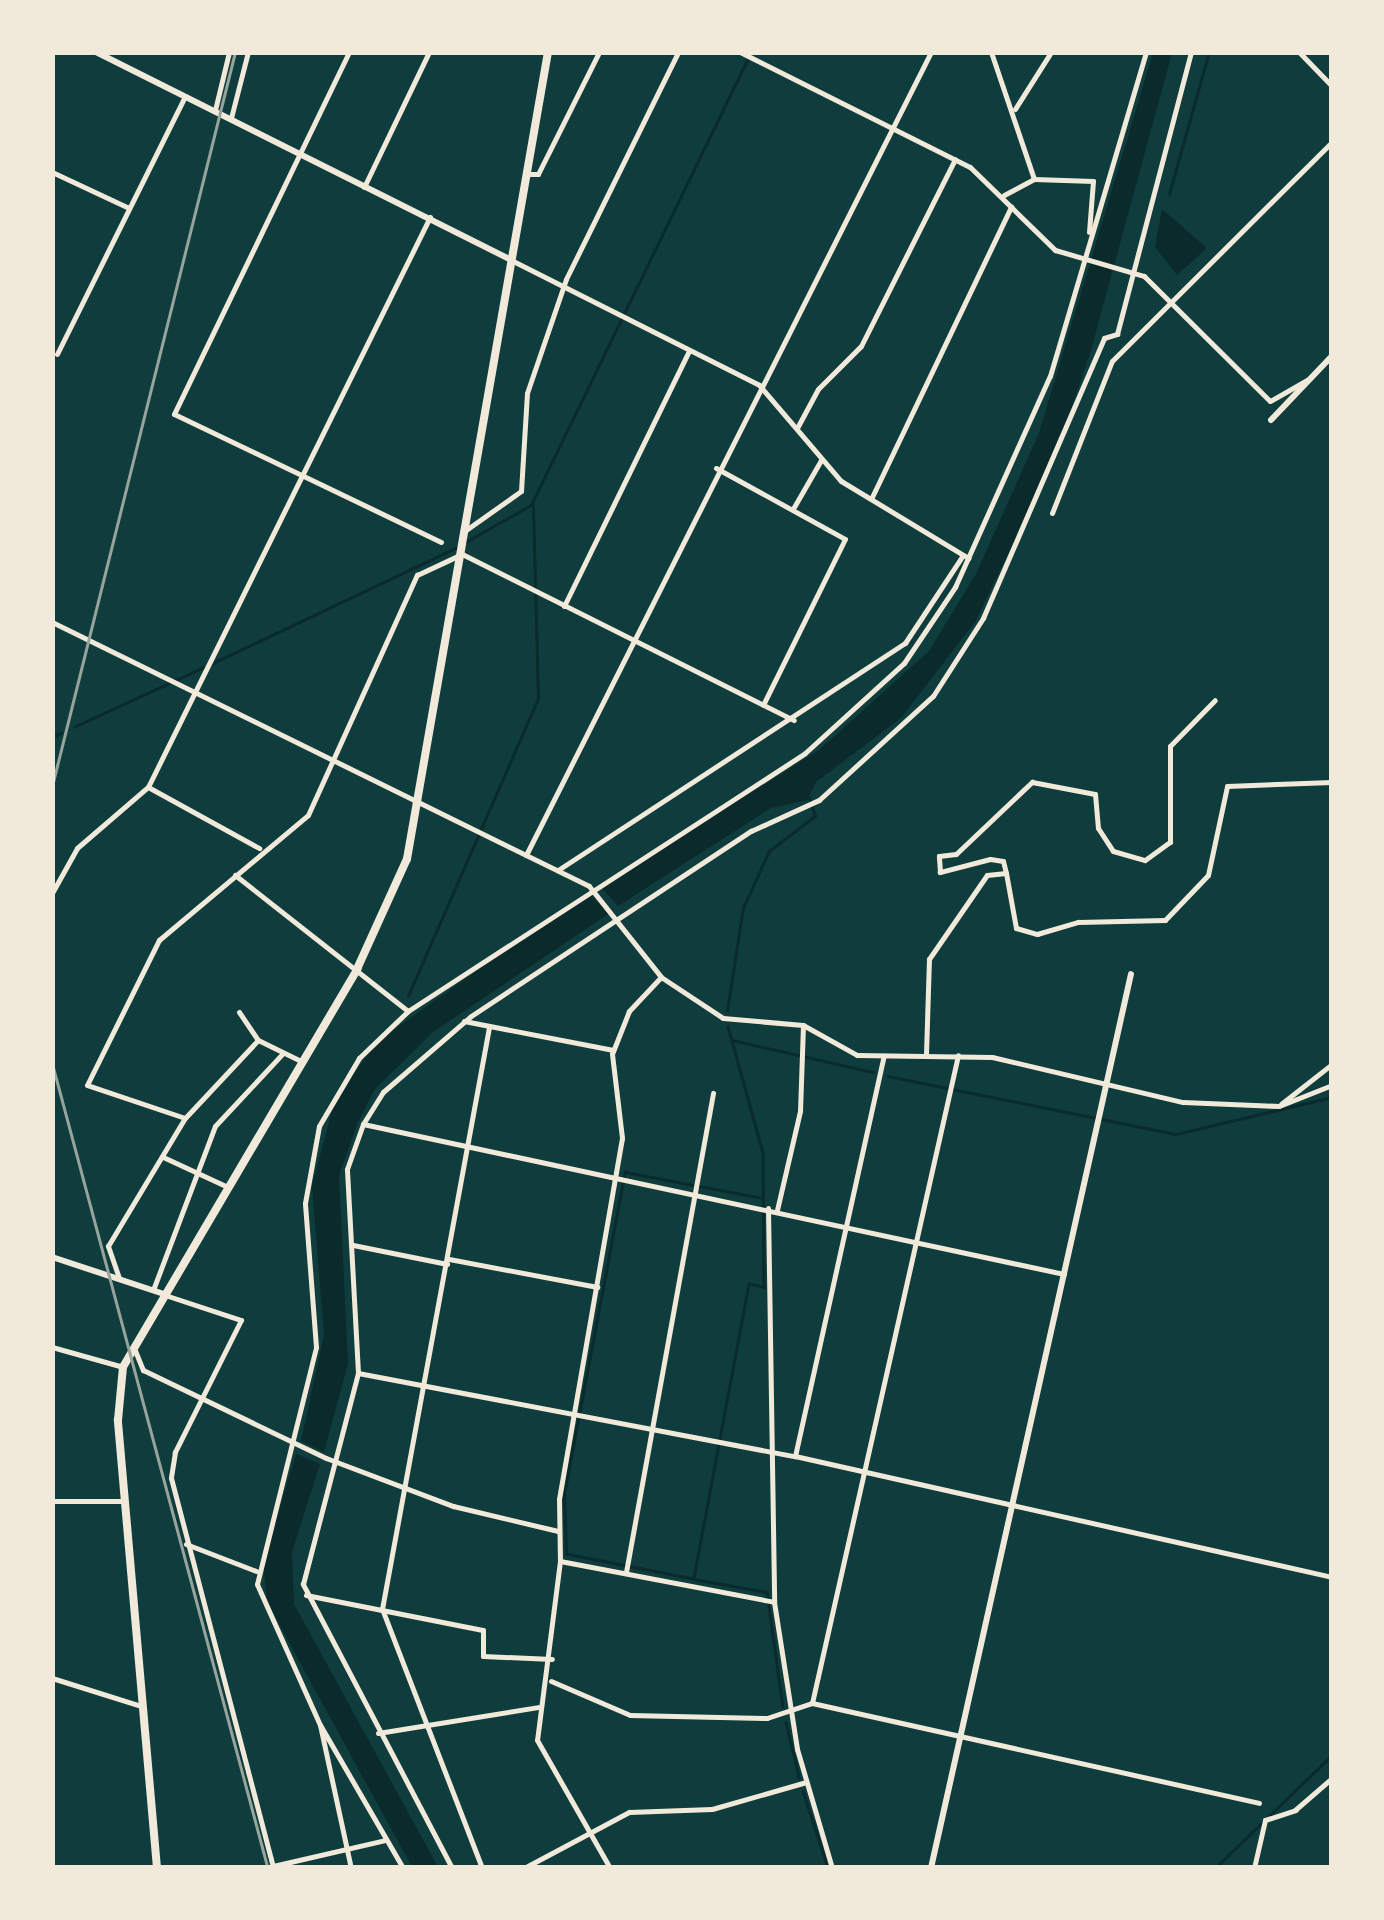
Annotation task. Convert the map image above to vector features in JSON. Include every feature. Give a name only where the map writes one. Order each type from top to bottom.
[{"type":"main road","points":[[158,1868],[127,1500],[123,1367],[357,969],[407,859],[420,804],[548,52]]},
{"type":"street","points":[[96,52],[759,385],[822,460],[871,498],[966,557]]},
{"type":"street","points":[[215,110],[230,52]]},
{"type":"street","points":[[231,118],[248,52]]},
{"type":"street","points":[[349,52],[173,407],[302,478],[441,542]]},
{"type":"street","points":[[364,186],[430,52]]},
{"type":"street","points":[[527,174],[538,174],[599,52]]},
{"type":"street","points":[[466,532],[521,491],[527,393],[564,288],[678,52]]},
{"type":"street","points":[[526,856],[716,468],[931,52]]},
{"type":"street","points":[[991,52],[1016,110],[1034,179]]},
{"type":"street","points":[[1016,110],[1051,52]]},
{"type":"street","points":[[403,1868],[320,1725],[273,1632],[256,1571],[297,1445],[316,1347],[305,1202],[312,1150],[343,1080],[408,1011],[589,886],[850,719],[904,663],[966,557],[1050,376],[1089,232],[1146,52]]},
{"type":"street","points":[[452,1868],[306,1595],[304,1566],[338,1460],[358,1373],[347,1169],[363,1124],[384,1092],[464,1021],[621,923],[751,831],[819,800],[932,696],[983,618],[1104,338],[1116,334],[1191,52]]},
{"type":"street","points":[[1299,52],[1332,86]]},
{"type":"street","points":[[742,53],[955,159],[1004,195],[1040,240],[1078,258],[1132,272],[1173,301],[1270,401],[1307,380]]},
{"type":"street","points":[[57,354],[186,96]]},
{"type":"street","points":[[1052,513],[1112,360],[1332,142]]},
{"type":"street","points":[[797,428],[818,389],[862,346],[955,159]]},
{"type":"street","points":[[52,172],[129,208]]},
{"type":"street","points":[[1004,195],[1034,179],[1093,181],[1089,232]]},
{"type":"street","points":[[871,498],[1011,207]]},
{"type":"street","points":[[52,893],[78,848],[148,787],[430,217]]},
{"type":"street","points":[[564,606],[689,351]]},
{"type":"street","points":[[1271,420],[1332,356]]},
{"type":"street","points":[[794,507],[822,460]]},
{"type":"street","points":[[716,468],[794,507],[845,539],[764,706]]},
{"type":"street","points":[[185,1118],[87,1085],[159,940],[235,875],[260,848],[308,815],[328,757],[417,575],[462,554],[794,720]]},
{"type":"street","points":[[558,870],[794,720],[905,643],[966,557]]},
{"type":"street","points":[[52,622],[589,886],[661,977],[723,1018],[803,1026],[846,1051],[884,1056],[958,1055],[1183,1102],[1279,1106],[1332,1085]]},
{"type":"street","points":[[1215,700],[1170,746],[1170,842],[1145,860],[1113,851],[1098,828],[1096,794],[1032,782],[956,854],[939,856],[940,872],[990,860],[1004,861],[1016,928],[1036,934],[1078,922],[1165,920],[1208,875],[1227,786],[1332,782]]},
{"type":"street","points":[[148,787],[260,848]]},
{"type":"street","points":[[926,1054],[929,959],[988,876],[1006,874]]},
{"type":"street","points":[[235,875],[408,1011]]},
{"type":"street","points":[[931,1868],[1131,974]]},
{"type":"street","points":[[610,1868],[538,1740],[539,1708],[551,1681],[560,1560],[558,1531],[617,1177],[613,1050],[629,1011],[661,977]]},
{"type":"street","points":[[239,1012],[258,1040],[304,1062]]},
{"type":"street","points":[[464,1021],[613,1050]]},
{"type":"street","points":[[778,1210],[800,1111],[803,1026]]},
{"type":"street","points":[[482,1868],[382,1609],[490,1028]]},
{"type":"street","points":[[119,1278],[108,1246],[185,1118],[258,1040]]},
{"type":"street","points":[[152,1290],[195,1173],[233,1100],[282,1052]]},
{"type":"street","points":[[812,1703],[958,1055]]},
{"type":"street","points":[[795,1456],[884,1056]]},
{"type":"street","points":[[1279,1106],[1332,1064]]},
{"type":"street","points":[[626,1572],[713,1093]]},
{"type":"street","points":[[363,1124],[694,1190],[1064,1274]]},
{"type":"street","points":[[163,1157],[230,1188]]},
{"type":"street","points":[[768,1208],[766,1450],[774,1602],[790,1713],[832,1868]]},
{"type":"street","points":[[353,1246],[596,1287]]},
{"type":"street","points":[[52,1257],[242,1320],[172,1467],[186,1544],[273,1867],[386,1840]]},
{"type":"street","points":[[52,1348],[123,1367]]},
{"type":"street","points":[[134,1348],[143,1370],[326,1458],[406,1488],[558,1531]]},
{"type":"street","points":[[358,1373],[795,1456],[1332,1578]]},
{"type":"street","points":[[52,1501],[127,1500]]},
{"type":"street","points":[[186,1544],[256,1571]]},
{"type":"street","points":[[560,1560],[774,1602]]},
{"type":"street","points":[[306,1595],[483,1630],[483,1656],[552,1659]]},
{"type":"street","points":[[52,1678],[144,1706]]},
{"type":"street","points":[[551,1681],[630,1716],[790,1713],[812,1703],[959,1740],[1259,1803]]},
{"type":"street","points":[[378,1733],[426,1722],[539,1708]]},
{"type":"street","points":[[320,1725],[351,1868]]},
{"type":"street","points":[[1254,1868],[1265,1820],[1296,1810],[1332,1778]]},
{"type":"street","points":[[524,1868],[591,1836],[629,1812],[712,1809],[806,1782]]},
{"type":"water","points":[[1153,53],[1172,53],[1091,350],[1055,458],[975,622],[901,718],[816,782],[807,800],[771,808],[618,906],[600,886],[819,750],[929,651],[976,574],[1039,433]]},
{"type":"water","points":[[1162,209],[1207,248],[1177,275],[1155,247]]},
{"type":"water","points":[[587,892],[610,913],[433,1032],[375,1089],[357,1124],[339,1176],[348,1364],[324,1452],[301,1441],[324,1335],[312,1186],[335,1099],[378,1041]]},
{"type":"water","points":[[296,1454],[320,1464],[292,1552],[294,1604],[438,1867],[412,1867],[267,1602],[263,1563]]},
{"type":"waterway","points":[[1169,194],[1209,52]]},
{"type":"waterway","points":[[464,543],[531,505],[747,61]]},
{"type":"waterway","points":[[408,996],[538,698],[533,504]]},
{"type":"waterway","points":[[211,664],[457,547]]},
{"type":"waterway","points":[[74,727],[204,667]]},
{"type":"waterway","points":[[52,737],[61,733]]},
{"type":"waterway","points":[[727,1011],[743,908],[769,851],[815,816],[809,798]]},
{"type":"waterway","points":[[728,1026],[763,1153],[764,1287],[749,1284],[694,1579],[767,1592],[783,1707]]},
{"type":"waterway","points":[[732,1040],[873,1072]]},
{"type":"waterway","points":[[888,1076],[1176,1134],[1332,1097]]},
{"type":"waterway","points":[[693,1579],[566,1554],[564,1494],[625,1172],[762,1198]]},
{"type":"waterway","points":[[786,1722],[799,1777]]},
{"type":"waterway","points":[[1215,1868],[1332,1755]]},
{"type":"waterway","points":[[803,1791],[828,1868]]},
{"type":"railway","points":[[52,786],[235,52]]},
{"type":"railway","points":[[52,1062],[268,1868]]}]
